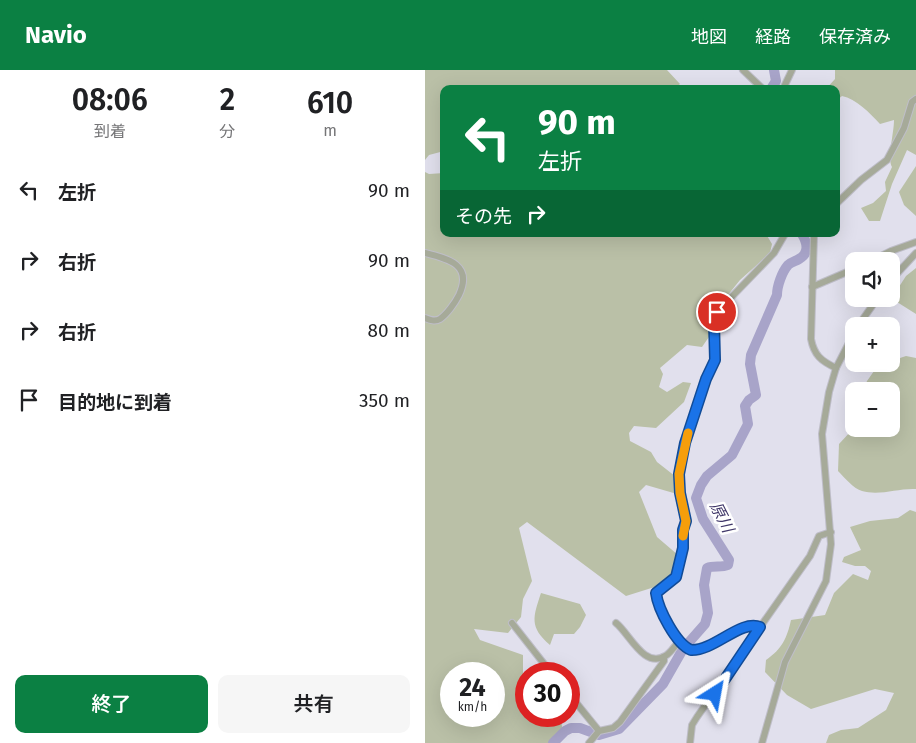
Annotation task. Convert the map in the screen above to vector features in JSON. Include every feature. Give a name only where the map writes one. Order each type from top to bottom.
[{"type":"street","points":[[743,70],[759,85]]},
{"type":"street","points":[[785,85],[792,70]]},
{"type":"street","points":[[840,200],[861,180],[887,160],[904,128],[912,102],[916,99]]},
{"type":"street","points":[[760,627],[750,626],[710,646],[696,650],[683,645],[661,608],[656,593],[676,577],[683,548],[683,530],[686,521],[680,493],[679,474],[685,443],[706,379],[715,360],[714,322],[717,312],[774,253],[783,237]]},
{"type":"street","points":[[814,237],[811,339],[813,350],[817,357],[836,368]]},
{"type":"street","points":[[889,252],[916,242]]},
{"type":"street","points":[[425,253],[450,260],[463,272],[463,282],[455,303],[439,319],[432,321],[425,318]]},
{"type":"street","points":[[900,270],[916,253]]},
{"type":"street","points":[[812,286],[845,273]]},
{"type":"street","points":[[762,743],[785,662],[825,581],[829,564],[831,532],[822,434],[829,392],[836,368],[845,350]]},
{"type":"street","points":[[690,743],[692,725],[810,556],[819,536],[831,532]]},
{"type":"street","points":[[512,623],[543,662]]},
{"type":"street","points":[[616,623],[641,652],[656,659],[664,657],[683,645]]},
{"type":"street","points":[[589,743],[597,733],[613,728],[628,713],[664,661],[664,657]]},
{"type":"street","points":[[580,709],[597,733]]},
{"type":"green space","points":[[425,70],[667,70],[680,84],[440,85],[440,152],[429,155],[425,160]]},
{"type":"green space","points":[[835,70],[916,70],[916,155],[907,150],[892,184],[880,221],[869,221],[861,208],[873,203],[886,191],[885,182],[892,167],[890,152],[894,120],[880,124],[858,103],[842,96],[840,98],[840,85],[830,85],[835,79]]},
{"type":"green space","points":[[916,166],[916,216],[904,205],[899,192]]},
{"type":"green space","points":[[425,172],[429,174],[440,173],[440,237],[768,237],[772,244],[770,253],[740,280],[703,326],[711,334],[702,347],[687,345],[660,368],[663,374],[659,387],[667,392],[683,382],[691,383],[684,402],[656,428],[634,426],[629,433],[630,441],[651,452],[657,462],[680,480],[677,494],[646,485],[639,492],[657,537],[678,555],[673,575],[661,585],[626,596],[527,522],[519,528],[532,581],[523,599],[521,617],[508,633],[474,629],[480,640],[523,655],[523,662],[515,662],[515,727],[562,727],[558,743],[425,743]]},
{"type":"green space","points":[[916,268],[916,314],[900,304],[900,285],[906,276]]},
{"type":"green space","points":[[906,356],[916,358],[916,489],[875,493],[862,491],[852,485],[838,471],[839,444],[846,437],[900,437],[900,382],[867,382],[873,372],[900,372],[900,358]]},
{"type":"green space","points":[[910,510],[916,512],[916,743],[826,743],[829,735],[841,730],[858,728],[886,710],[894,693],[875,689],[811,709],[787,695],[765,672],[766,660],[783,643],[791,620],[825,615],[834,593],[853,574],[868,580],[871,571],[865,566],[855,566],[842,562],[844,557],[861,550],[850,527],[870,521],[898,518]]},
{"type":"green space","points":[[541,593],[580,604],[586,615],[574,634],[554,634],[550,645],[543,639],[536,627],[535,615]]},
{"type":"waterway","name":"原川","points":[[774,70],[776,81],[774,85]]},
{"type":"waterway","name":"原川","points":[[553,743],[565,731],[571,728],[580,728],[599,735],[619,729],[663,684],[683,649],[705,624],[708,613],[704,585],[707,568],[728,565],[729,560],[703,519],[696,498],[707,476],[732,455],[748,424],[745,406],[756,395],[750,364],[751,355],[777,295],[784,271],[789,264],[805,254],[807,247],[804,237]]},
{"type":"slow traffic","points":[[683,536],[686,521],[680,493],[679,474],[688,433]]},
{"type":"route","points":[[715,694],[760,627],[750,626],[710,646],[691,650],[679,642],[661,608],[656,593],[676,577],[683,548],[683,530],[686,521],[680,493],[679,474],[685,443],[706,379],[715,360],[713,333],[717,312]]}]
